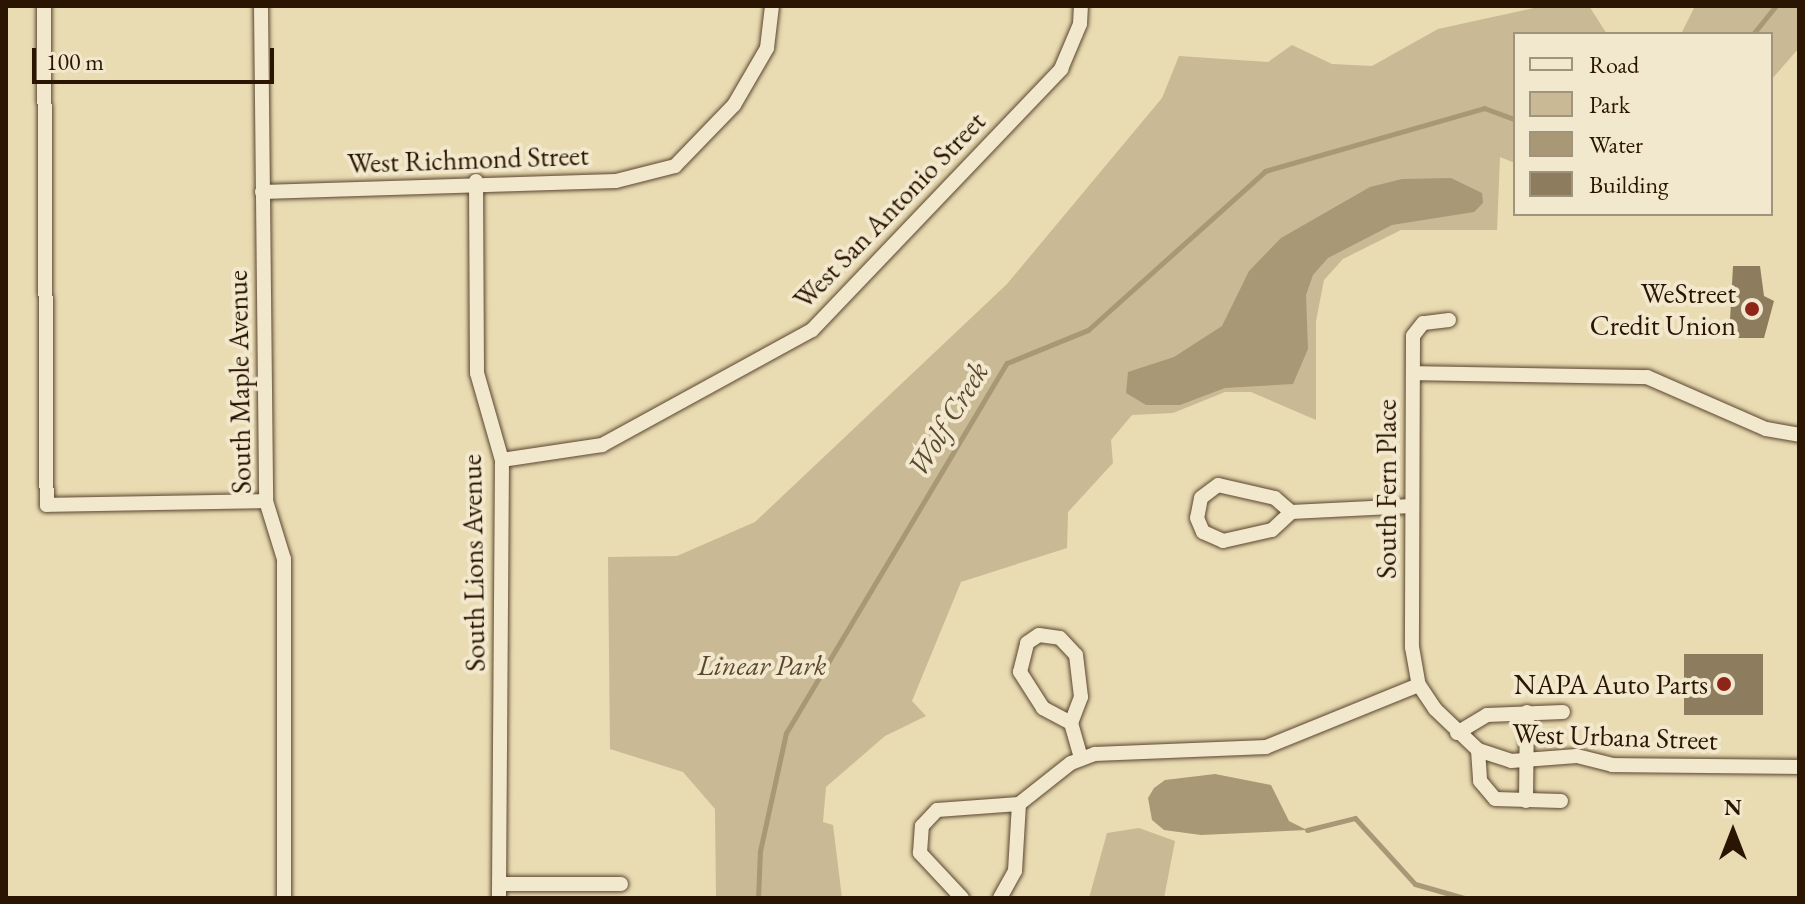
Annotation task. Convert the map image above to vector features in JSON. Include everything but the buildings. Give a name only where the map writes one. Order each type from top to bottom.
[{"type":"street","points":[[44,6],[47,505],[266,501]]},
{"type":"street","name":"South Maple Avenue","points":[[261,6],[266,501],[284,559],[284,898]]},
{"type":"street","name":"West Richmond Street","points":[[262,192],[476,181],[616,181],[675,166],[734,105],[767,48],[772,6]]},
{"type":"street","name":"West San Antonio Street","points":[[502,460],[602,445],[812,330],[1061,69],[1080,24],[1081,6]]},
{"type":"street","name":"South Lions Avenue","points":[[476,181],[477,373],[502,460],[501,891]]},
{"type":"street","name":"South Fern Place","points":[[1419,685],[1412,647],[1413,373],[1416,327],[1449,320]]},
{"type":"street","points":[[1413,373],[1647,377],[1766,429],[1799,435]]},
{"type":"street","points":[[1291,512],[1275,498],[1218,485],[1201,498],[1197,518],[1203,532],[1223,541],[1272,530],[1291,512],[1412,506]]},
{"type":"street","points":[[1071,723],[1043,708],[1021,677],[1020,657],[1039,635],[1060,638],[1076,655],[1081,697],[1071,723],[1081,758]]},
{"type":"street","points":[[962,898],[923,859],[922,826],[944,807],[1019,804],[1081,758],[1247,751],[1419,685]]},
{"type":"street","name":"West Urbana Street","points":[[1419,685],[1457,733],[1478,750],[1525,762],[1577,756],[1612,765],[1799,767]]},
{"type":"street","points":[[1526,801],[1527,712]]},
{"type":"street","name":"West Urbana Street","points":[[1457,733],[1487,715],[1563,712]]},
{"type":"street","name":"West Urbana Street","points":[[1478,750],[1478,774],[1488,794],[1526,801],[1561,801]]},
{"type":"street","points":[[1000,898],[1015,871],[1019,804]]},
{"type":"street","points":[[501,891],[621,884]]},
{"type":"green space","name":"Linear Park","points":[[1543,6],[1589,6],[1606,32],[1513,32],[1513,162],[1500,157],[1497,230],[1401,230],[1343,259],[1324,280],[1316,321],[1316,420],[1251,392],[1225,392],[1173,413],[1132,415],[1111,440],[1113,463],[1068,512],[1067,548],[961,582],[912,701],[926,716],[885,736],[826,787],[823,822],[833,825],[842,898],[716,898],[715,809],[683,772],[610,749],[608,557],[677,556],[755,522],[1007,284],[1162,98],[1179,56],[1268,62],[1292,45],[1332,64],[1372,66],[1438,29]]},
{"type":"green space","points":[[1695,6],[1799,6],[1799,48],[1773,78],[1773,32],[1682,32]]},
{"type":"green space","points":[[1139,828],[1175,841],[1164,898],[1089,898],[1107,833]]},
{"type":"water","points":[[1451,178],[1482,193],[1483,203],[1474,212],[1392,225],[1328,258],[1313,275],[1306,295],[1308,349],[1293,384],[1225,388],[1180,405],[1146,405],[1126,393],[1128,372],[1174,357],[1222,326],[1249,271],[1281,238],[1370,187],[1402,179]]},
{"type":"water","points":[[1215,774],[1271,785],[1289,821],[1307,830],[1201,835],[1164,830],[1152,820],[1148,798],[1154,788],[1165,780]]},
{"type":"waterway","name":"Wolf Creek","points":[[1755,32],[1776,6]]},
{"type":"waterway","name":"Wolf Creek","points":[[758,898],[760,851],[786,733],[1007,363],[1088,330],[1265,171],[1484,108],[1513,118]]},
{"type":"waterway","points":[[1307,830],[1355,818],[1415,884],[1464,898]]},
{"type":"place","name":"WeStreet Credit Union","points":[[1752,309]]},
{"type":"place","name":"NAPA Auto Parts","points":[[1724,684]]}]
